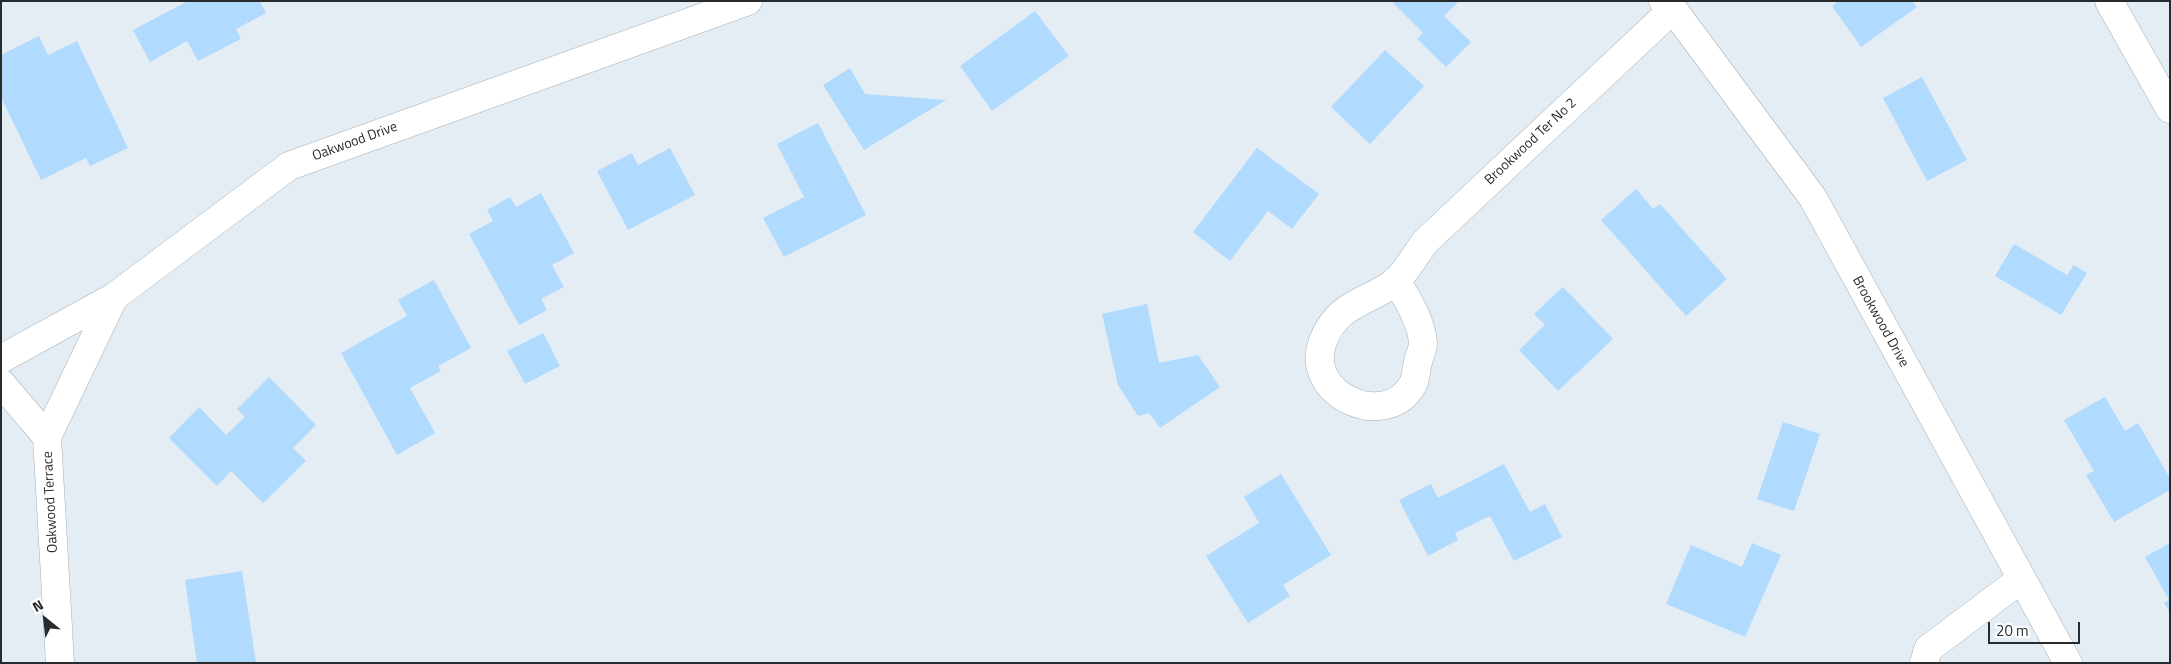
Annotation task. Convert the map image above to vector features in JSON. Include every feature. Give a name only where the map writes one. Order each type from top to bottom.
[{"type":"street","name":"Oakwood Drive","points":[[1,359],[114,297],[289,166],[748,1]]},
{"type":"street","points":[[2109,1],[2170,109]]},
{"type":"street","name":"Brookwood Ter No 2","points":[[1396,281],[1407,296],[1423,344],[1413,384],[1404,394],[1388,404],[1365,407],[1349,400],[1334,390],[1324,377],[1319,357],[1323,339],[1336,319],[1349,306],[1396,281],[1425,242],[1668,5]]},
{"type":"street","name":"Brookwood Drive","points":[[1668,5],[1813,198],[2020,580],[2068,663]]},
{"type":"street","name":"Oakwood Terrace","points":[[60,663],[48,437],[114,297]]},
{"type":"street","points":[[1,383],[48,437]]},
{"type":"street","points":[[1924,663],[1928,649],[2020,580]]},
{"type":"building","points":[[188,1],[260,1],[266,13],[236,29],[241,39],[198,61],[187,41],[150,62],[133,30]]},
{"type":"building","points":[[1391,1],[1459,1],[1444,16],[1471,42],[1446,67],[1417,39],[1423,33]]},
{"type":"building","points":[[1835,1],[1912,1],[1917,7],[1861,47],[1832,6],[1836,3]]},
{"type":"building","points":[[1035,11],[1069,56],[992,111],[960,66]]},
{"type":"building","points":[[39,36],[48,55],[77,41],[128,148],[90,166],[86,158],[41,180],[1,97],[1,55]]},
{"type":"building","points":[[1385,50],[1424,86],[1370,144],[1331,107]]},
{"type":"building","points":[[850,68],[865,94],[946,100],[864,150],[823,85]]},
{"type":"building","points":[[1922,77],[1967,160],[1927,181],[1883,98]]},
{"type":"building","points":[[818,123],[866,215],[784,257],[763,218],[804,197],[777,144]]},
{"type":"building","points":[[670,148],[695,195],[628,230],[597,171],[632,153],[638,165]]},
{"type":"building","points":[[1257,148],[1319,194],[1292,229],[1268,211],[1230,261],[1193,232]]},
{"type":"building","points":[[1636,189],[1653,209],[1660,204],[1727,279],[1686,316],[1601,220]]},
{"type":"building","points":[[541,193],[574,253],[552,265],[564,287],[541,299],[547,310],[519,325],[469,234],[493,221],[487,210],[510,197],[516,207]]},
{"type":"building","points":[[2014,244],[2067,275],[2074,265],[2087,273],[2061,315],[1995,276]]},
{"type":"building","points":[[434,280],[471,348],[438,366],[441,371],[410,388],[435,433],[397,455],[341,353],[407,316],[398,300]]},
{"type":"building","points":[[1563,287],[1613,339],[1558,391],[1519,350],[1545,325],[1534,314]]},
{"type":"building","points":[[1147,304],[1159,363],[1198,355],[1220,387],[1160,428],[1149,413],[1138,416],[1118,385],[1102,314]]},
{"type":"building","points":[[543,333],[560,366],[525,384],[507,351]]},
{"type":"building","points":[[269,377],[316,425],[293,448],[306,461],[263,503],[231,471],[217,486],[169,438],[199,407],[226,435],[245,417],[237,409]]},
{"type":"building","points":[[2105,397],[2125,431],[2138,423],[2170,478],[2170,490],[2114,522],[2086,475],[2094,471],[2064,420]]},
{"type":"building","points":[[1783,422],[1820,434],[1794,511],[1757,499]]},
{"type":"building","points":[[1504,464],[1530,512],[1545,504],[1562,537],[1514,561],[1490,516],[1455,533],[1458,540],[1428,556],[1399,500],[1431,484],[1438,498]]},
{"type":"building","points":[[1281,474],[1331,555],[1283,585],[1290,596],[1248,623],[1206,556],[1259,523],[1244,497]]},
{"type":"building","points":[[1752,543],[1781,555],[1745,637],[1666,604],[1691,545],[1742,567]]},
{"type":"building","points":[[2170,543],[2170,612],[2164,603],[2169,600],[2145,557]]},
{"type":"building","points":[[242,571],[256,663],[197,663],[185,580]]}]
